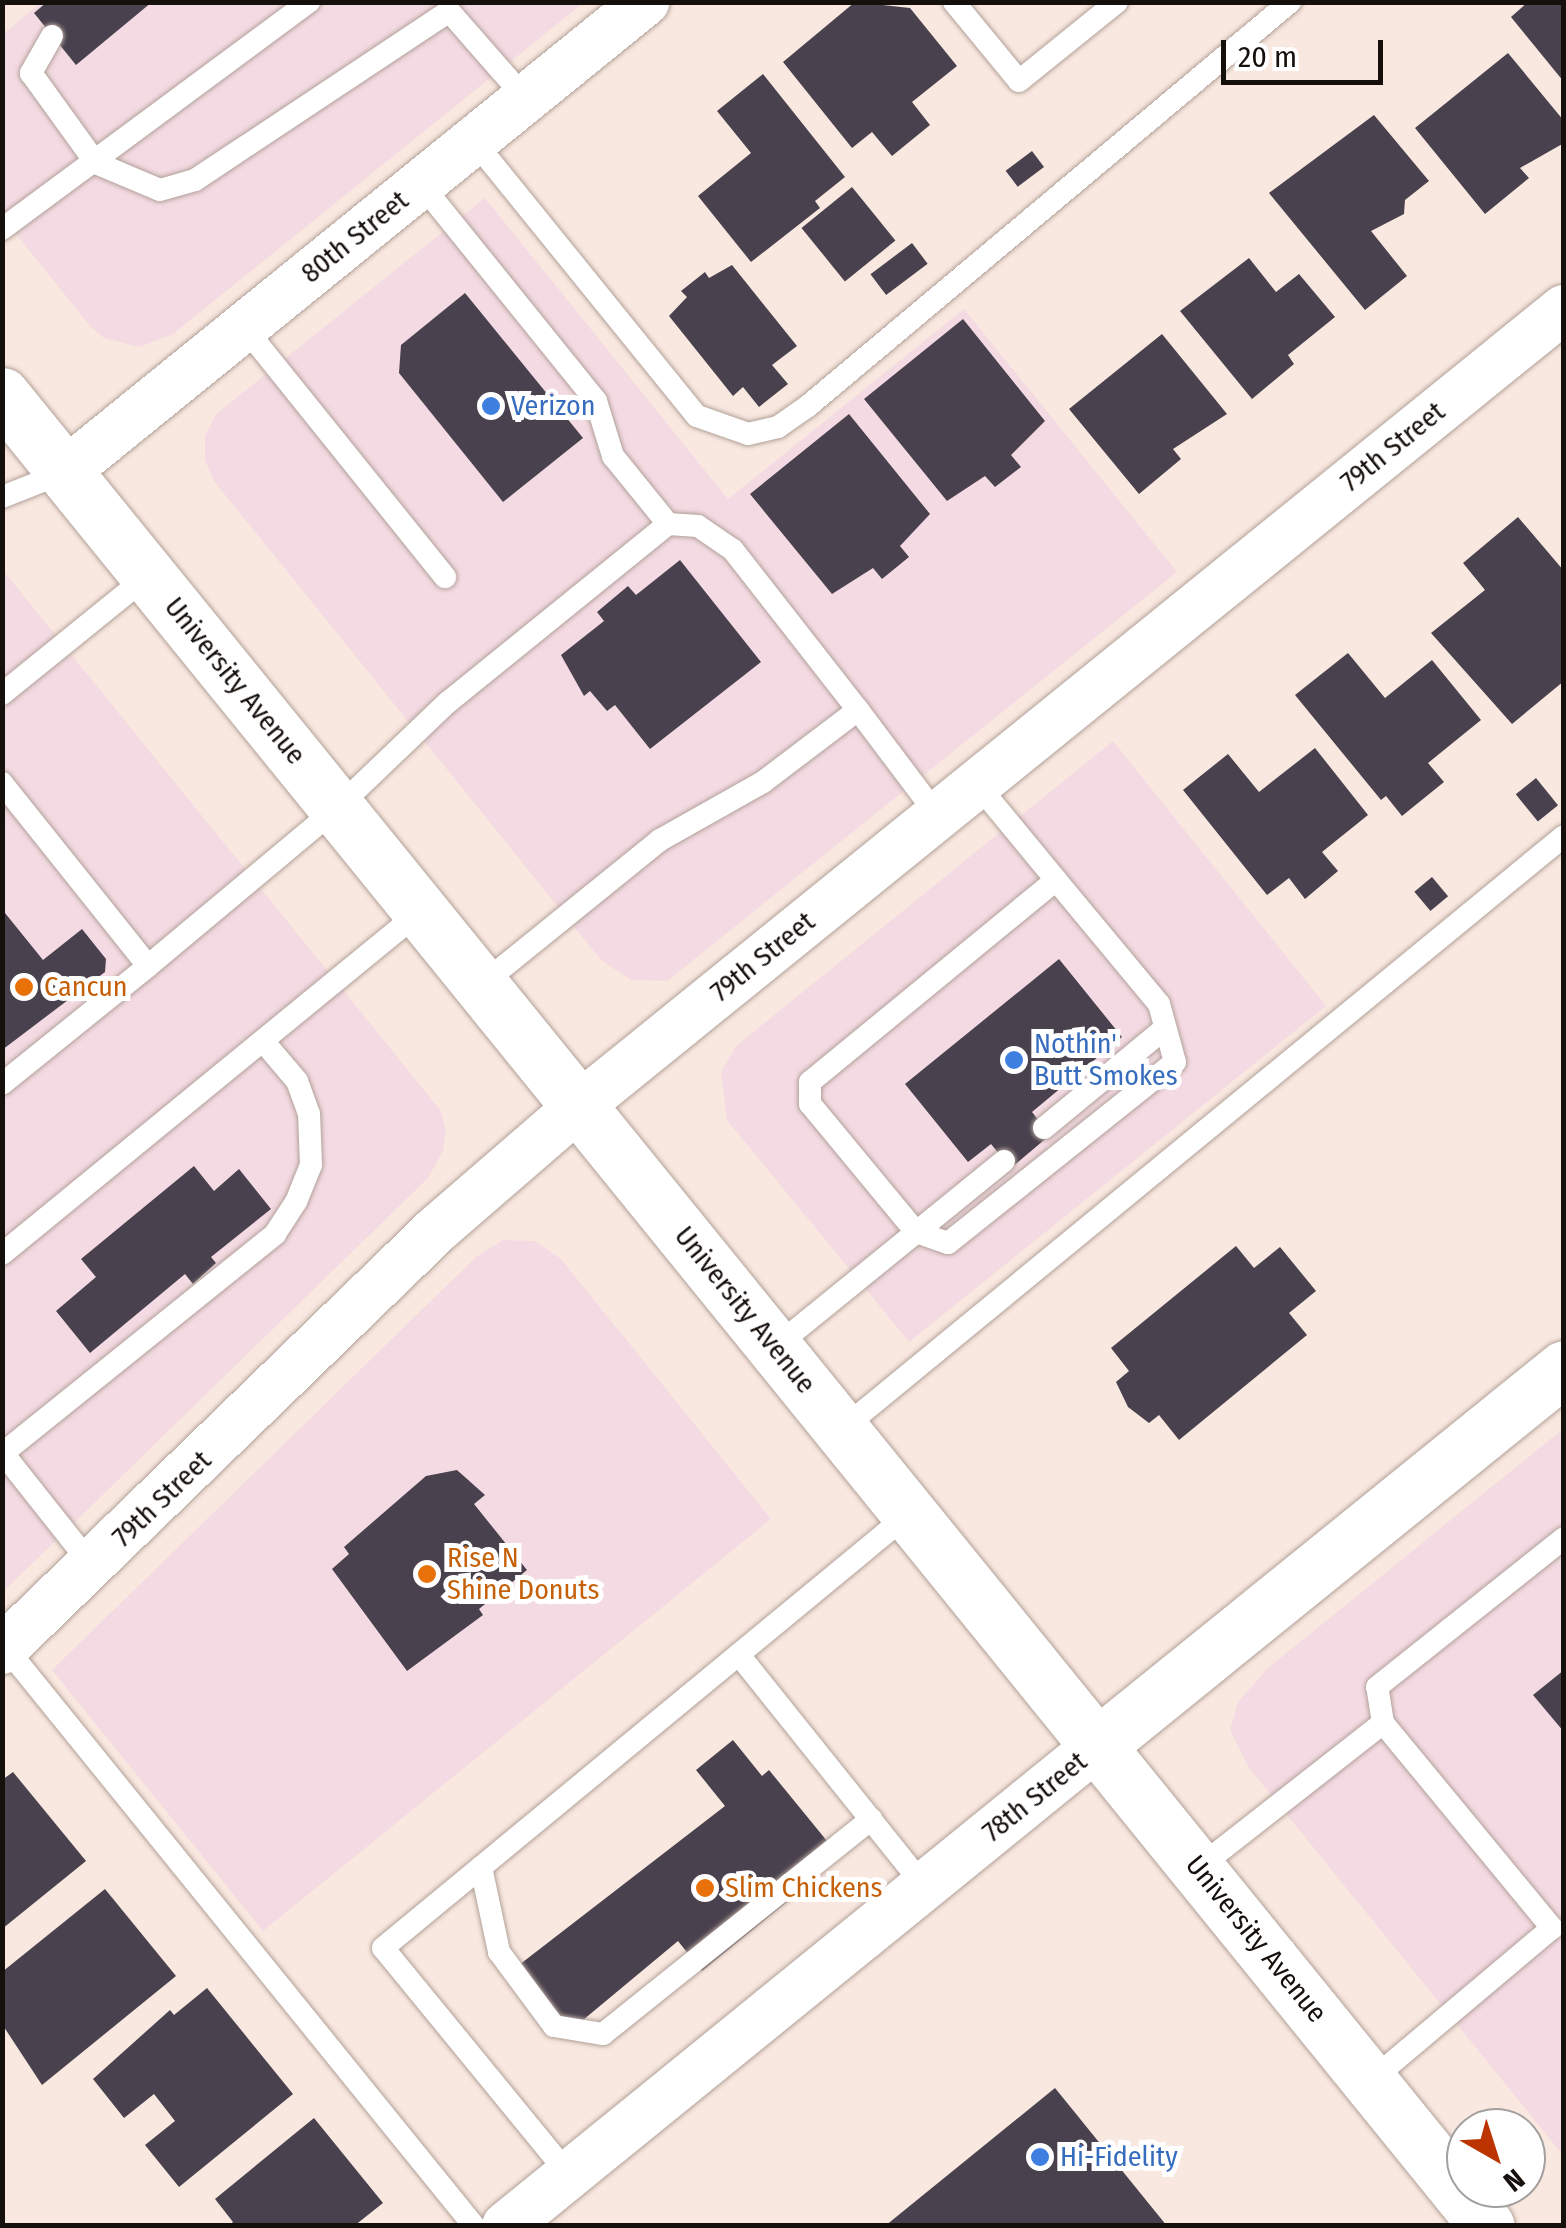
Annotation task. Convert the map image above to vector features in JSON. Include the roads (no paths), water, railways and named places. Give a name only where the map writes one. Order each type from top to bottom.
[{"type":"main road","name":"University Avenue","points":[[2,395],[1488,2226]]},
{"type":"main road","name":"78th Street","points":[[1098,1745],[1560,1379]]},
{"type":"street","name":"80th Street","points":[[65,472],[645,2]]},
{"type":"street","name":"79th Street","points":[[4,1647],[93,1568],[436,1230],[579,1106],[1564,309]]},
{"type":"street","name":"78th Street","points":[[506,2226],[1098,1745]]},
{"type":"lane","points":[[2,228],[309,2]]},
{"type":"lane","points":[[954,2],[1019,81],[1117,2]]},
{"type":"lane","points":[[474,141],[697,416],[748,434],[778,427],[808,406],[1290,2]]},
{"type":"lane","points":[[52,36],[32,73],[96,162],[160,190],[195,180],[455,7],[526,99]]},
{"type":"lane","points":[[421,184],[596,401],[612,456],[668,524]]},
{"type":"lane","points":[[244,327],[446,577]]},
{"type":"lane","points":[[2,497],[65,472]]},
{"type":"lane","points":[[2,1084],[337,808],[447,703],[668,524],[698,526],[733,550],[938,816]]},
{"type":"lane","points":[[2,694],[149,575]]},
{"type":"lane","points":[[481,985],[660,840],[763,782],[858,710]]},
{"type":"lane","points":[[2,783],[148,966]]},
{"type":"lane","points":[[977,784],[1159,1004],[1174,1062],[948,1243],[916,1232],[810,1104],[810,1082],[1056,880]]},
{"type":"lane","points":[[842,1429],[1564,836]]},
{"type":"lane","points":[[2,1254],[422,912]]},
{"type":"lane","points":[[1044,1128],[1163,1030]]},
{"type":"lane","points":[[93,1568],[3,1453],[275,1234],[296,1202],[310,1165],[309,1114],[297,1081],[263,1041]]},
{"type":"lane","points":[[775,1347],[1004,1161]]},
{"type":"lane","points":[[569,2175],[383,1948],[910,1513]]},
{"type":"lane","points":[[1370,2081],[1552,1928],[1382,1722],[1378,1687],[1564,1538]]},
{"type":"lane","points":[[4,1647],[474,2226]]},
{"type":"lane","points":[[739,1655],[924,1886]]},
{"type":"lane","points":[[1198,1868],[1382,1722]]},
{"type":"lane","points":[[482,1867],[498,1952],[554,2026],[603,2034],[870,1819]]},
{"type":"place","name":"Verizon","points":[[491,406]]},
{"type":"place","name":"Cancun","points":[[24,987]]},
{"type":"place","name":"Nothin' Butt Smokes","points":[[1014,1060]]},
{"type":"place","name":"Rise N Shine Donuts","points":[[427,1574]]},
{"type":"place","name":"Slim Chickens","points":[[705,1888]]},
{"type":"place","name":"Hi-Fidelity","points":[[1040,2157]]}]
